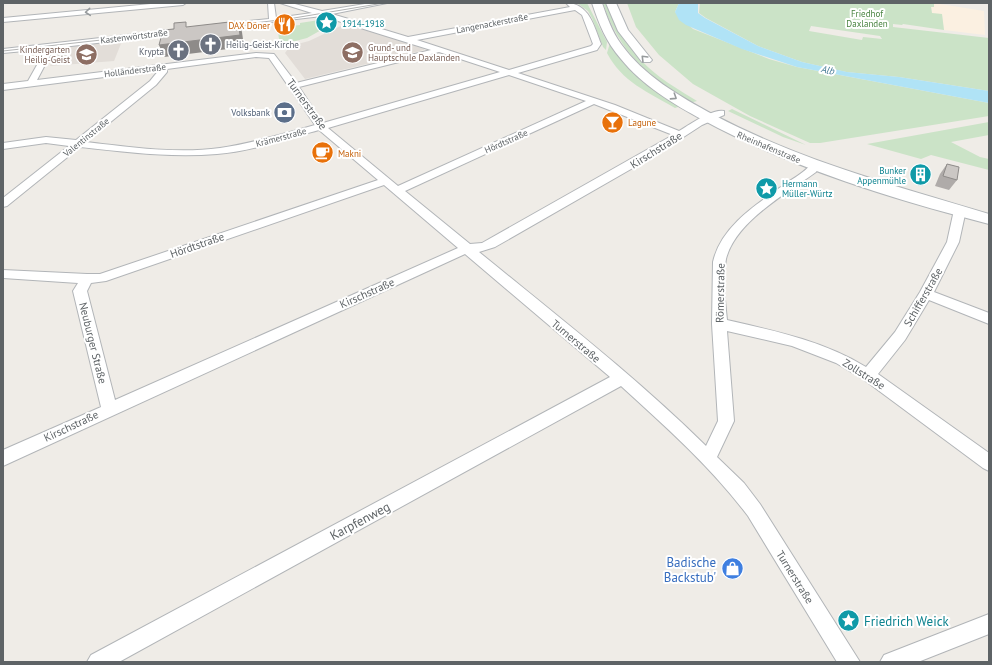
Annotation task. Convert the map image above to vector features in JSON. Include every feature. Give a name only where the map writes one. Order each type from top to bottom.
[{"type":"main road","name":"Rheinhafenstraße","points":[[597,3],[608,33],[617,47],[632,64],[664,90],[715,115],[838,165],[989,213]]},
{"type":"main road","points":[[611,3],[623,31],[632,45],[657,69]]},
{"type":"main road","name":"Rheinhafenstraße","points":[[680,87],[746,138],[815,166],[989,219]]},
{"type":"street","points":[[3,20],[183,3]]},
{"type":"street","points":[[272,3],[273,20]]},
{"type":"street","points":[[284,3],[324,13],[508,72],[646,119],[680,134]]},
{"type":"street","points":[[212,27],[324,13],[384,3]]},
{"type":"street","name":"Langenackerstraße","points":[[408,39],[572,5]]},
{"type":"street","name":"Krämerstraße","points":[[3,146],[42,140],[149,152],[205,152],[253,145],[321,127],[596,46],[597,44],[586,17],[572,5]]},
{"type":"street","name":"Kastenwörtstraße","points":[[3,51],[191,30]]},
{"type":"street","points":[[31,83],[51,46]]},
{"type":"street","points":[[294,86],[440,50]]},
{"type":"street","name":"Holländerstraße","points":[[3,87],[163,66],[267,55]]},
{"type":"street","name":"Turnerstraße","points":[[267,55],[274,59],[321,127],[622,378],[708,458],[738,489],[754,510],[849,662]]},
{"type":"street","name":"Valentinstraße","points":[[3,204],[153,83],[163,72],[163,66]]},
{"type":"street","name":"Hördtstraße","points":[[396,191],[594,101]]},
{"type":"street","name":"Kirschstraße","points":[[3,458],[109,408],[466,249],[484,247],[491,244],[655,151],[680,134],[715,115]]},
{"type":"street","name":"Römerstraße","points":[[708,458],[719,439],[726,421],[720,324],[720,264],[722,254],[731,237],[753,214],[815,166]]},
{"type":"street","name":"Hördtstraße","points":[[3,274],[87,279],[100,278],[385,181]]},
{"type":"street","name":"Schifferstraße","points":[[868,374],[900,336],[926,294],[953,242],[956,234],[960,210]]},
{"type":"street","name":"Neuburger Straße","points":[[87,279],[80,291],[109,408]]},
{"type":"street","points":[[926,294],[989,319]]},
{"type":"street","name":"Zollstraße","points":[[720,324],[794,340],[841,359],[868,374],[989,463]]},
{"type":"street","name":"Karpfenweg","points":[[98,662],[622,378]]},
{"type":"street","points":[[891,662],[989,624]]},
{"type":"shaded area","points":[[934,3],[984,11],[985,35],[944,30],[942,15],[932,13],[931,6],[934,7]]},
{"type":"shaded area","name":"Grund- und Hauptschule Daxlanden","points":[[343,25],[384,35],[424,50],[305,79],[285,53],[290,46],[309,41]]},
{"type":"shaded area","name":"Kindergarten Heilig-Geist","points":[[122,41],[114,61],[50,66],[59,48]]},
{"type":"green space","points":[[577,3],[587,3],[607,42],[606,50],[603,47],[588,11]]},
{"type":"green space","points":[[603,3],[608,3],[628,40],[641,60],[663,80],[697,101],[690,103],[648,72],[637,61],[618,36]]},
{"type":"green space","points":[[627,3],[679,3],[675,12],[693,29],[769,59],[797,67],[989,103],[989,116],[820,143],[810,143],[750,116],[693,84],[659,55],[636,27]]},
{"type":"green space","name":"Friedhof Daxlanden","points":[[700,3],[934,3],[934,7],[931,7],[932,13],[942,14],[944,30],[903,24],[893,24],[893,27],[989,38],[989,91],[899,77],[846,72],[802,62],[758,46],[699,13]],"holes":[[[811,26],[880,36],[882,39],[863,37],[862,40],[809,31]]]},
{"type":"green space","points":[[319,20],[333,22],[307,38],[280,45],[277,26],[281,25],[282,27],[300,25],[300,23]]},
{"type":"green space","points":[[610,43],[681,106],[675,108],[636,85],[620,72],[607,53]]},
{"type":"green space","points":[[732,109],[806,145],[783,137],[728,111]]},
{"type":"green space","points":[[989,122],[989,135],[951,142],[980,157],[989,159],[989,170],[931,155],[921,159],[867,144]]},
{"type":"water","name":"Alb","points":[[679,3],[698,3],[698,13],[705,18],[758,46],[802,62],[847,72],[899,77],[989,91],[989,103],[797,67],[742,49],[686,25],[679,20],[675,12]]},
{"type":"building","points":[[238,21],[240,35],[159,45],[163,30],[174,29],[174,23],[186,22],[186,27]]},
{"type":"building","points":[[947,164],[959,167],[957,180],[943,176]]},
{"type":"tram line","points":[[228,26],[288,19],[384,3]]},
{"type":"tram line","points":[[3,51],[173,32]]},
{"type":"place","name":"1914-1918","points":[[327,23]]},
{"type":"place","name":"DAX Döner","points":[[285,25]]},
{"type":"place","name":"Heilig-Geist-Kirche","points":[[211,44]]},
{"type":"place","name":"Krypta","points":[[179,51]]},
{"type":"place","name":"Grund- und Hauptschule Daxlanden","points":[[352,52]]},
{"type":"place","name":"Kindergarten Heilig-Geist","points":[[86,54]]},
{"type":"place","name":"Volksbank","points":[[285,112]]},
{"type":"place","name":"Lagune","points":[[613,122]]},
{"type":"place","name":"Makni","points":[[322,153]]},
{"type":"place","name":"Bunker Appenmühle","points":[[921,175]]},
{"type":"place","name":"Hermann Müller-Würtz","points":[[767,188]]},
{"type":"place","name":"Badische Backstub'","points":[[732,569]]},
{"type":"place","name":"Friedrich Weick","points":[[849,621]]}]
